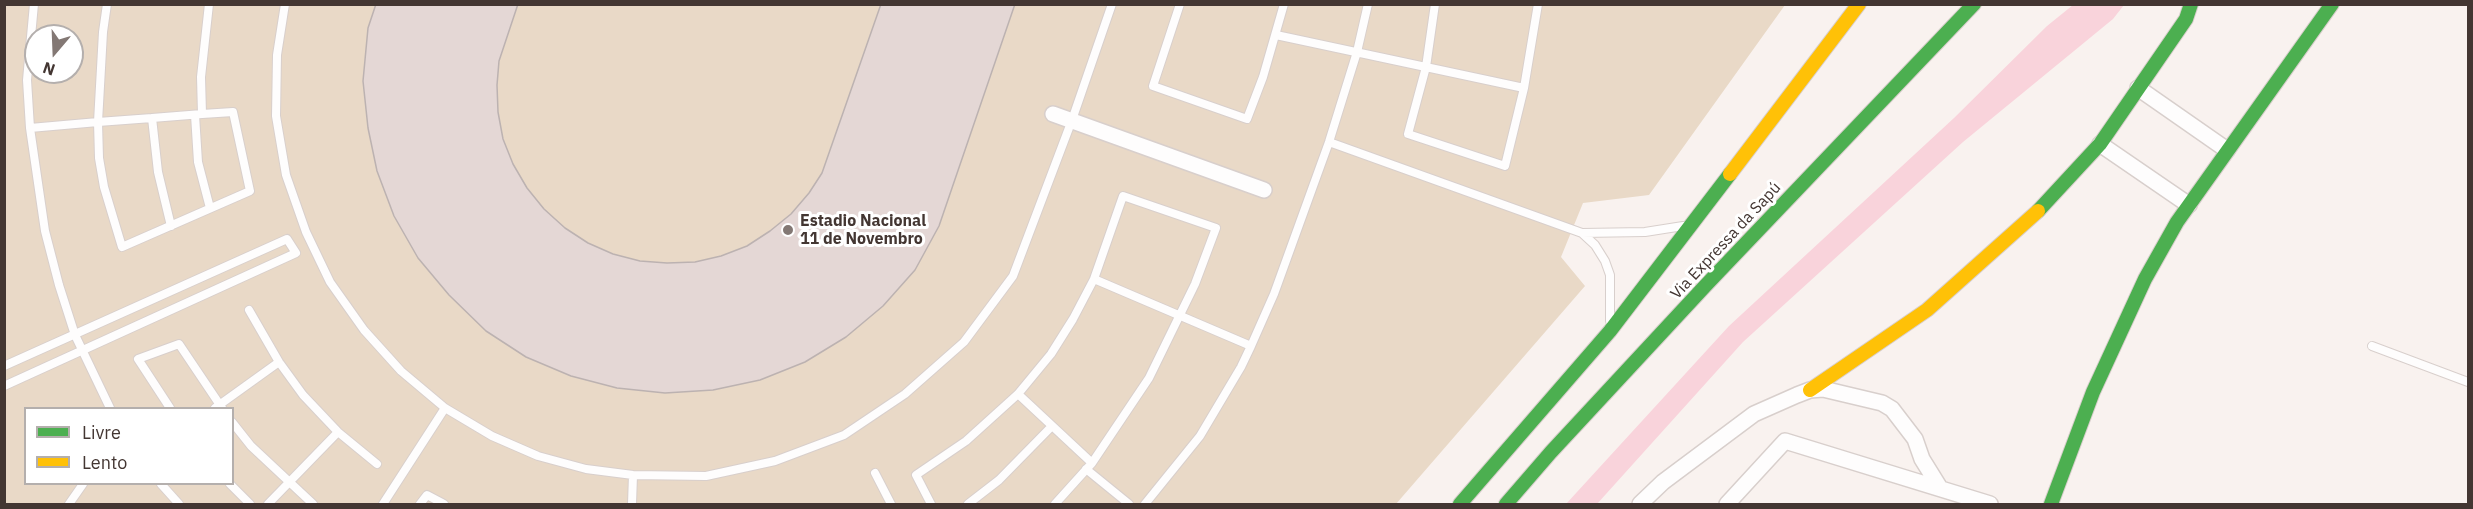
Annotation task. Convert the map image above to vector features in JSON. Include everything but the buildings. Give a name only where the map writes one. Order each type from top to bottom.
[{"type":"main road","name":"Via Expressa da Sapú","points":[[1460,504],[1610,331],[1859,4]]},
{"type":"main road","points":[[1944,38],[1956,4]]},
{"type":"main road","name":"Via Expressa da Sapú","points":[[1506,504],[1551,452],[1706,285],[1974,4]]},
{"type":"main road","points":[[2051,504],[2093,392],[2145,279],[2189,205],[2332,4]]},
{"type":"main road","points":[[1809,390],[1927,310],[2030,220],[2100,144],[2188,12]]},
{"type":"street","points":[[2188,12],[2204,4]]},
{"type":"street","points":[[2138,88],[2227,150]]},
{"type":"street","points":[[1053,114],[1264,190]]},
{"type":"street","points":[[2100,144],[2189,205]]},
{"type":"street","points":[[1640,504],[1663,482],[1754,414],[1809,390],[1823,389],[1882,403],[1892,410],[1915,439],[1922,459],[1940,489]]},
{"type":"street","points":[[1727,504],[1785,441],[1990,504]]},
{"type":"lane","points":[[34,4],[27,80],[30,128],[45,231],[58,285],[75,334],[110,407]]},
{"type":"lane","points":[[30,128],[98,122],[234,112],[250,191],[122,247],[104,187],[99,158],[98,122],[103,32],[107,4]]},
{"type":"lane","points":[[209,4],[198,115],[198,162],[210,208]]},
{"type":"lane","points":[[285,4],[277,55],[276,116],[286,175],[306,231],[330,282],[364,330],[401,371],[445,408],[492,436],[538,456],[586,469],[633,476],[706,476],[775,461],[844,435],[905,394],[964,342],[1012,276],[1072,120],[1112,4]]},
{"type":"lane","points":[[1180,4],[1153,86],[1247,119],[1276,35],[1284,4]]},
{"type":"lane","points":[[1145,504],[1200,436],[1251,346],[1274,294],[1329,142],[1357,52],[1368,4]]},
{"type":"lane","points":[[1435,4],[1426,67],[1408,134],[1505,166],[1524,88],[1538,4]]},
{"type":"lane","points":[[1276,35],[1524,88]]},
{"type":"lane","points":[[152,118],[158,172],[171,226]]},
{"type":"lane","points":[[1329,142],[1582,233],[1645,232],[1693,224]]},
{"type":"lane","points":[[931,504],[916,475],[966,441],[1018,394],[1050,354],[1073,319],[1094,279],[1123,196],[1216,228],[1195,284],[1149,378],[1089,466],[1055,504]]},
{"type":"lane","points":[[1582,233],[1595,245],[1610,275],[1610,331]]},
{"type":"lane","points":[[4,366],[287,238],[296,253],[4,386]]},
{"type":"lane","points":[[1094,279],[1251,346]]},
{"type":"lane","points":[[249,310],[279,362],[303,395],[338,432],[378,464]]},
{"type":"lane","points":[[169,407],[138,359],[179,344],[219,407],[279,362]]},
{"type":"lane","points":[[2372,346],[2469,382]]},
{"type":"lane","points":[[1018,394],[1129,504]]},
{"type":"lane","points":[[383,504],[445,408]]},
{"type":"lane","points":[[234,425],[251,446],[313,504]]},
{"type":"lane","points":[[968,504],[999,480],[1052,426]]},
{"type":"lane","points":[[268,504],[338,432]]},
{"type":"lane","points":[[875,473],[891,504]]},
{"type":"lane","points":[[632,504],[633,476]]},
{"type":"lane","points":[[69,504],[82,485]]},
{"type":"lane","points":[[163,485],[179,504]]},
{"type":"lane","points":[[232,485],[250,504]]},
{"type":"lane","points":[[420,504],[427,495],[444,504]]},
{"type":"shaded area","name":"Estadio Nacional 11 de Novembro","points":[[4,5],[1785,5],[1649,195],[1583,203],[1561,257],[1585,286],[1396,504],[5,504]]},
{"type":"shaded area","points":[[2073,5],[2124,5],[2113,19],[1963,142],[1743,342],[1597,504],[1566,504],[1729,326],[1954,118],[2047,26]]},
{"type":"traffic: fast","points":[[1506,504],[1551,452],[1706,285],[1974,4]]},
{"type":"traffic: fast","points":[[2038,211],[2100,144],[2186,19],[2191,4]]},
{"type":"traffic: fast","points":[[2051,504],[2093,392],[2145,279],[2177,222],[2332,4]]},
{"type":"traffic: fast","points":[[1460,504],[1610,331],[1730,174]]},
{"type":"traffic: slow","points":[[1730,174],[1859,4]]},
{"type":"traffic: slow","points":[[1810,390],[1927,310],[2038,211]]},
{"type":"place","name":"Estadio Nacional 11 de Novembro","points":[[788,230]]}]
